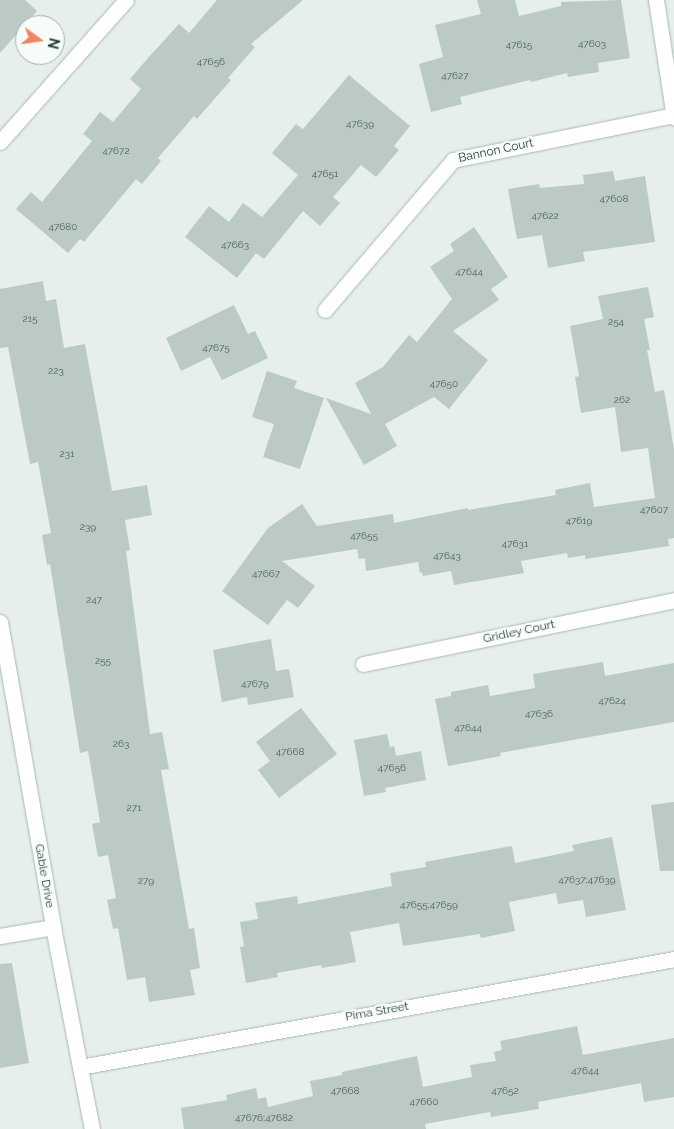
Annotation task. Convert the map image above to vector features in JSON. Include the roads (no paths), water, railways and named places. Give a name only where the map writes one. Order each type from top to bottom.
[{"type":"street","points":[[0,142],[126,0]]},
{"type":"street","points":[[656,0],[674,116]]},
{"type":"street","name":"Bannon Court","points":[[325,310],[454,160],[674,116]]},
{"type":"street","name":"Gridley Court","points":[[363,664],[674,600]]},
{"type":"street","name":"Gable Drive","points":[[0,622],[53,927],[92,1129]]},
{"type":"street","points":[[0,936],[53,927]]},
{"type":"street","name":"Pima Street","points":[[80,1067],[674,959]]}]
